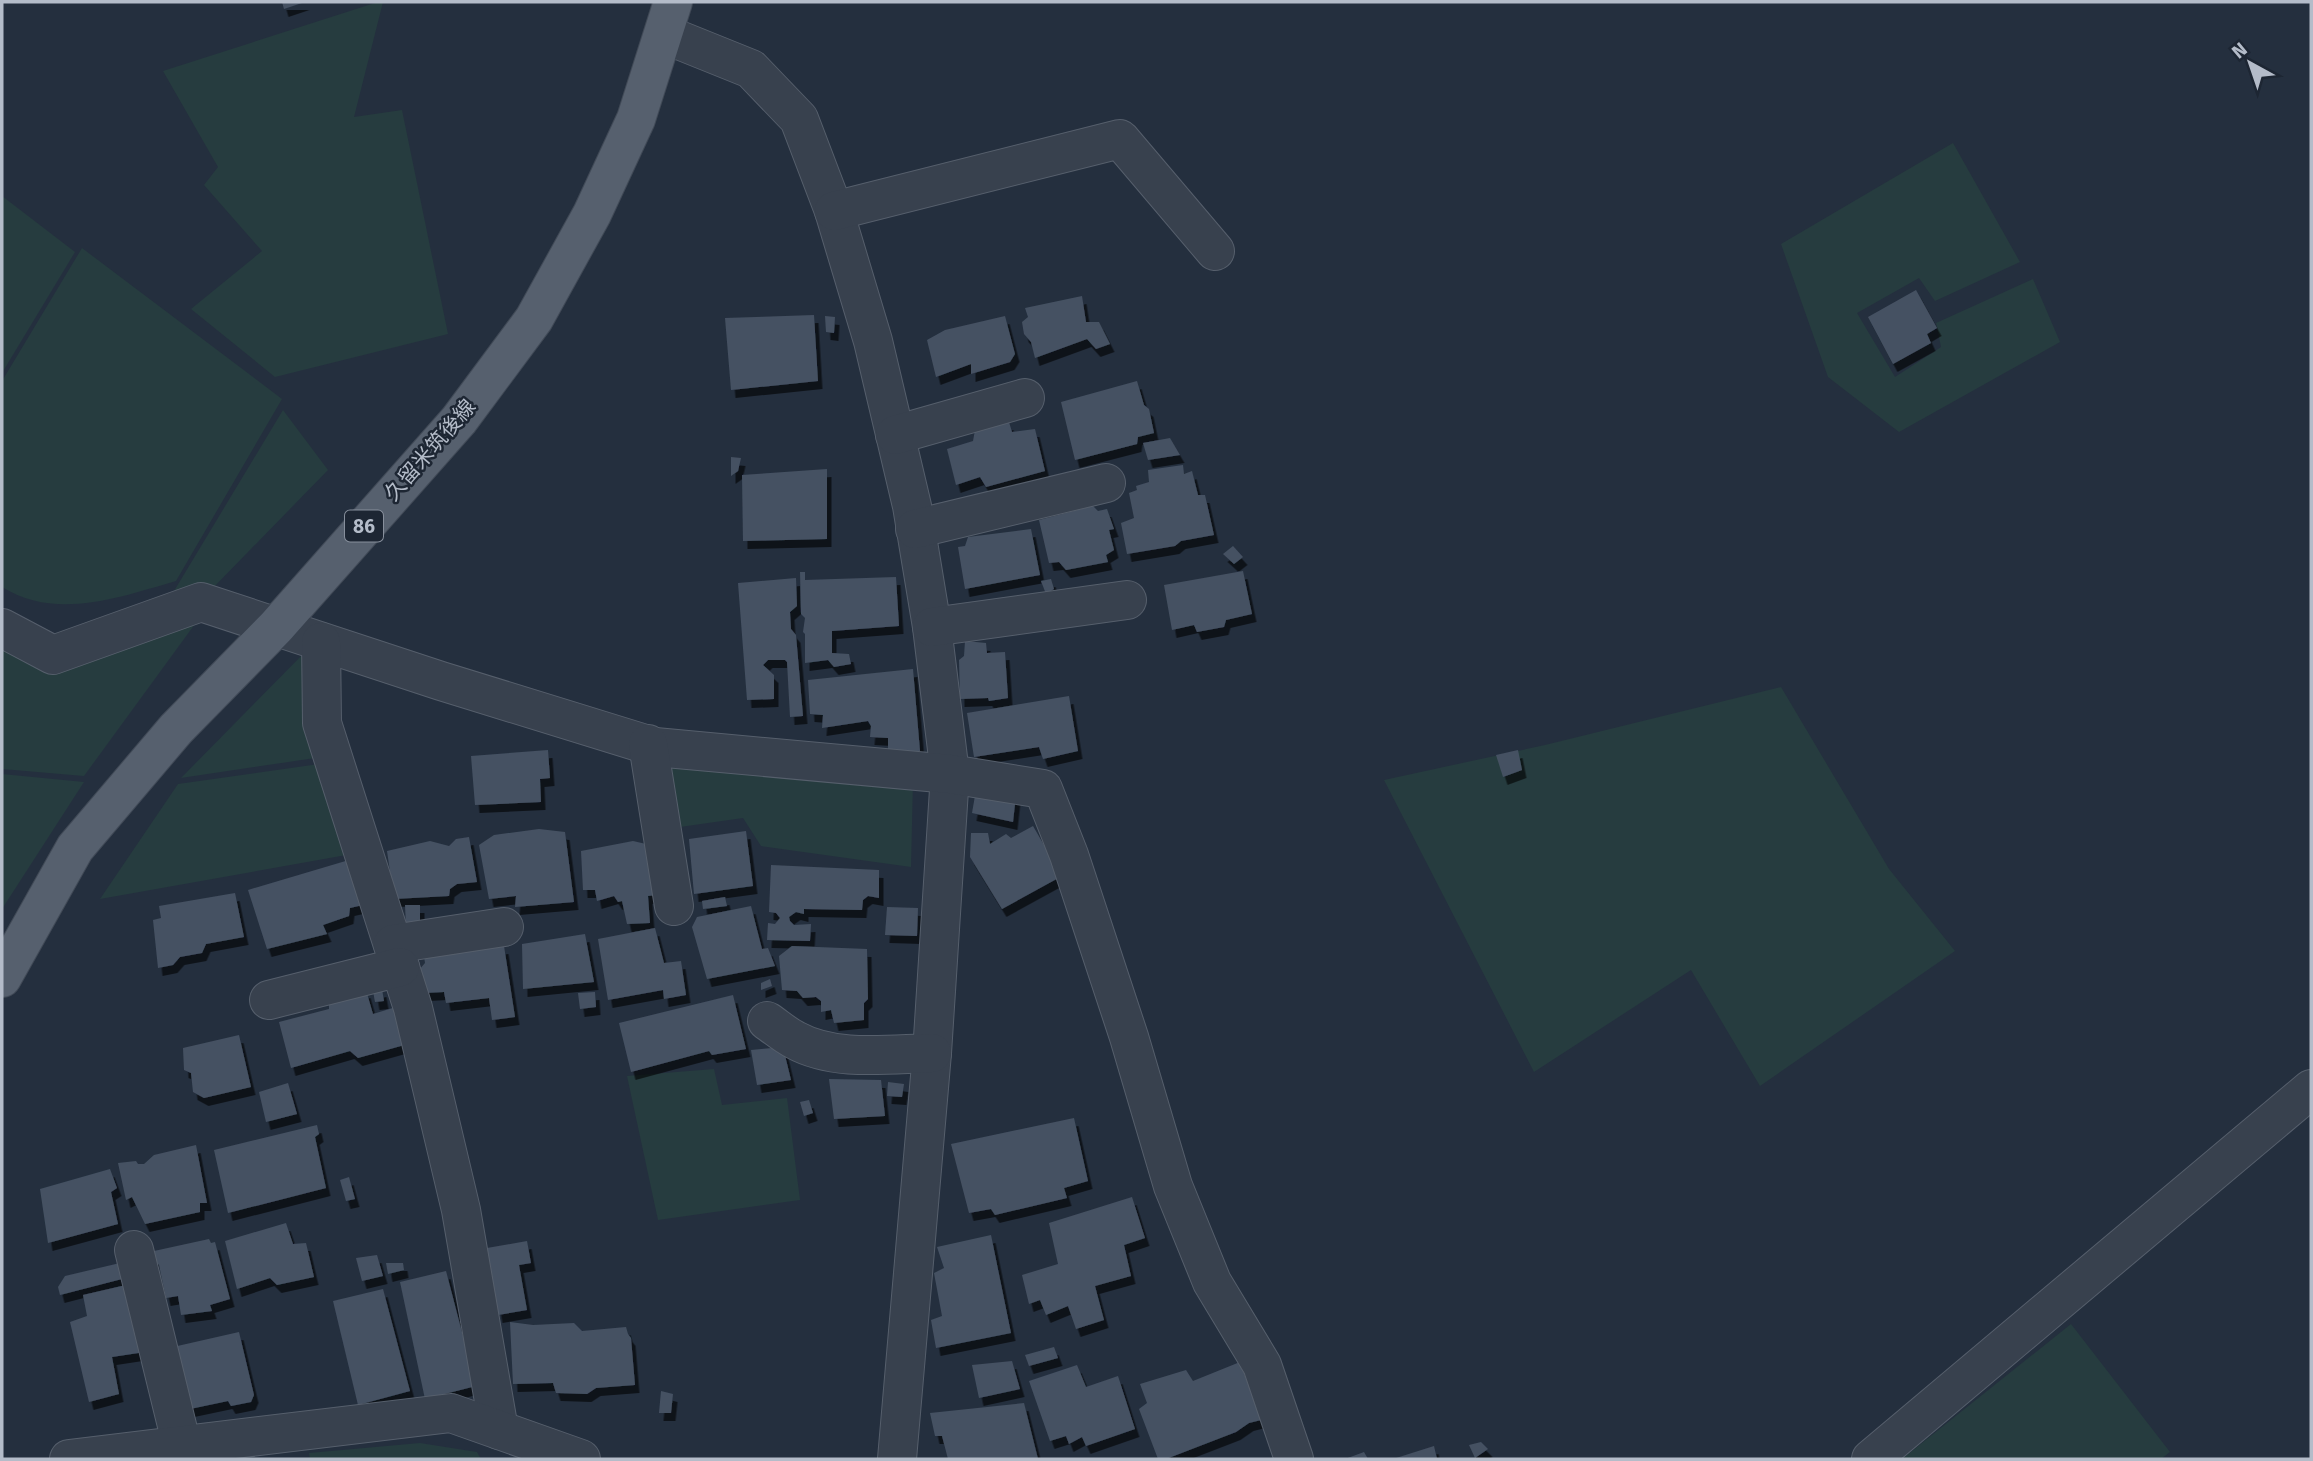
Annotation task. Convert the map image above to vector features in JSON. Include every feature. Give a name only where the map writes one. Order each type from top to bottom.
[{"type":"main road","name":"久留米筑後線","points":[[2,978],[75,848],[176,729],[276,627],[459,420],[534,319],[592,214],[636,119],[669,18]]},
{"type":"street","points":[[669,18],[751,69],[799,119],[834,212],[873,341],[915,528],[932,627],[950,774],[932,1053],[897,1459]]},
{"type":"street","points":[[834,212],[1120,139],[1216,251]]},
{"type":"street","points":[[895,435],[1025,398]]},
{"type":"street","points":[[915,528],[1105,483]]},
{"type":"street","points":[[932,627],[1126,600]]},
{"type":"street","points":[[2,628],[53,655],[201,602],[441,681],[655,747],[950,774],[1043,789],[1069,855],[1129,1037],[1173,1186],[1212,1282],[1262,1365],[1294,1459]]},
{"type":"street","points":[[321,642],[322,723],[413,1008],[461,1210],[499,1430]]},
{"type":"street","points":[[648,744],[674,906]]},
{"type":"street","points":[[270,1000],[396,956],[504,928]]},
{"type":"street","points":[[767,1021],[796,1041],[826,1051],[863,1055],[932,1053]]},
{"type":"street","points":[[1871,1459],[2311,1089]]},
{"type":"street","points":[[134,1250],[182,1446]]},
{"type":"street","points":[[69,1459],[452,1413],[582,1459]]},
{"type":"green space","points":[[383,2],[354,117],[402,110],[448,334],[275,377],[191,309],[262,251],[204,185],[218,167],[163,71]]},
{"type":"green space","points":[[1953,143],[2020,262],[1935,301],[1919,278],[1857,313],[1895,377],[1941,347],[1936,323],[2033,279],[2060,342],[1899,432],[1828,377],[1781,244]]},
{"type":"green space","points":[[2,196],[75,252],[2,373]]},
{"type":"green space","points":[[82,248],[282,399],[176,581],[88,603],[44,603],[2,587],[2,381]]},
{"type":"green space","points":[[283,410],[328,470],[212,589],[174,591]]},
{"type":"green space","points":[[203,613],[84,776],[2,769],[2,622],[39,635],[79,636]]},
{"type":"green space","points":[[309,648],[315,758],[181,778]]},
{"type":"green space","points":[[1781,687],[1889,869],[1955,951],[1760,1086],[1691,970],[1534,1072],[1384,780],[1545,745]]},
{"type":"green space","points":[[660,762],[913,781],[911,867],[761,846],[743,818],[673,828]]},
{"type":"green space","points":[[319,764],[352,854],[100,899],[178,784]]},
{"type":"green space","points":[[2,774],[84,782],[2,909]]},
{"type":"green space","points":[[714,1069],[722,1105],[787,1098],[800,1200],[658,1220],[627,1076]]},
{"type":"green space","points":[[2071,1324],[2170,1452],[2161,1459],[1902,1459]]},
{"type":"green space","points":[[420,1443],[477,1452],[481,1459],[310,1459],[309,1453]]},
{"type":"building","points":[[282,2],[305,2],[284,9]]},
{"type":"building","points":[[1916,290],[1937,328],[1927,334],[1931,343],[1893,364],[1868,317]]},
{"type":"building","points":[[1082,296],[1086,322],[1099,322],[1110,344],[1096,349],[1087,339],[1035,358],[1031,342],[1024,334],[1022,322],[1028,317],[1025,308]]},
{"type":"building","points":[[814,315],[818,381],[731,390],[725,318]]},
{"type":"building","points":[[825,316],[835,317],[834,333],[826,332]]},
{"type":"building","points":[[1005,316],[1015,354],[1010,362],[971,374],[971,364],[936,377],[927,340],[945,330]]},
{"type":"building","points":[[1137,381],[1144,405],[1149,409],[1154,433],[1138,437],[1137,444],[1075,460],[1061,402]]},
{"type":"building","points":[[1009,422],[1012,432],[1035,429],[1045,471],[986,487],[980,477],[956,485],[947,449],[973,441],[975,430]]},
{"type":"building","points":[[1170,438],[1180,455],[1148,460],[1143,443]]},
{"type":"building","points":[[731,457],[741,458],[738,471],[731,476]]},
{"type":"building","points":[[1183,465],[1184,474],[1192,471],[1198,495],[1205,495],[1214,535],[1181,541],[1175,546],[1127,554],[1121,523],[1134,518],[1129,493],[1137,490],[1136,486],[1149,482],[1148,470]]},
{"type":"building","points":[[827,469],[827,539],[743,541],[742,475]]},
{"type":"building","points":[[1093,506],[1098,511],[1107,509],[1114,529],[1109,530],[1114,550],[1106,555],[1108,562],[1066,570],[1059,562],[1049,563],[1039,520]]},
{"type":"building","points":[[1031,529],[1040,575],[965,589],[958,547],[965,546],[968,537]]},
{"type":"building","points":[[1233,546],[1243,557],[1234,564],[1223,554]]},
{"type":"building","points":[[1243,571],[1252,614],[1226,620],[1224,627],[1197,632],[1194,625],[1172,630],[1164,585]]},
{"type":"building","points":[[800,572],[805,572],[805,580],[896,577],[899,626],[832,631],[832,653],[849,654],[851,664],[834,667],[828,660],[805,663],[805,618],[801,614]]},
{"type":"building","points":[[796,578],[797,606],[790,612],[791,629],[796,635],[803,716],[790,717],[785,660],[768,660],[763,665],[774,675],[774,699],[747,700],[738,583]]},
{"type":"building","points":[[1051,579],[1054,589],[1046,594],[1041,581]]},
{"type":"building","points":[[965,641],[986,643],[987,653],[1005,652],[1008,698],[989,701],[988,698],[960,699],[959,660],[964,656]]},
{"type":"building","points":[[913,669],[920,751],[888,755],[888,738],[870,737],[871,726],[868,721],[822,728],[823,715],[810,714],[808,680]]},
{"type":"building","points":[[1069,696],[1078,751],[1043,759],[1039,747],[974,757],[967,713]]},
{"type":"building","points":[[548,750],[550,778],[540,779],[541,802],[475,805],[471,756]]},
{"type":"building","points":[[1518,750],[1522,770],[1503,777],[1496,755]]},
{"type":"building","points":[[976,790],[1016,795],[1013,822],[972,813]]},
{"type":"building","points":[[1033,826],[1062,876],[1002,909],[970,857],[971,833],[988,833],[990,844],[1006,834],[1011,838]]},
{"type":"building","points":[[539,829],[565,832],[574,902],[515,907],[516,896],[489,899],[479,845],[494,835]]},
{"type":"building","points":[[746,831],[753,886],[694,894],[689,839]]},
{"type":"building","points":[[469,837],[477,882],[457,884],[450,889],[449,896],[394,899],[387,851],[430,841],[449,846],[456,839]]},
{"type":"building","points":[[633,841],[646,844],[656,895],[648,896],[650,923],[627,924],[622,901],[618,902],[614,896],[597,901],[595,890],[583,890],[581,851]]},
{"type":"building","points":[[349,860],[363,905],[350,908],[349,916],[323,925],[327,934],[267,949],[248,890]]},
{"type":"building","points":[[771,865],[879,870],[879,898],[868,896],[863,900],[862,910],[804,909],[804,914],[796,912],[789,917],[790,921],[794,925],[811,924],[810,941],[767,940],[768,923],[775,924],[780,918],[776,913],[769,912]]},
{"type":"building","points":[[235,893],[244,937],[206,944],[202,953],[180,957],[173,965],[158,968],[153,920],[161,918],[159,906]]},
{"type":"building","points":[[725,897],[727,906],[703,909],[702,901]]},
{"type":"building","points":[[405,905],[420,905],[420,925],[406,926]]},
{"type":"building","points":[[751,906],[762,949],[768,948],[775,966],[707,979],[692,927],[697,917]]},
{"type":"building","points":[[887,907],[918,908],[917,936],[885,935]]},
{"type":"building","points":[[655,928],[664,963],[681,961],[686,995],[664,999],[663,990],[608,1000],[598,939]]},
{"type":"building","points":[[585,934],[594,982],[523,989],[522,944]]},
{"type":"building","points":[[504,946],[515,1017],[492,1020],[489,998],[446,1003],[444,992],[424,993],[419,970],[425,963],[424,956]]},
{"type":"building","points":[[792,946],[867,949],[868,999],[864,1003],[864,1020],[834,1023],[831,1010],[821,1012],[821,1001],[816,997],[803,998],[797,991],[782,990],[779,956]]},
{"type":"building","points":[[770,979],[772,986],[761,990],[761,983]]},
{"type":"building","points":[[382,989],[384,1001],[375,1002],[373,991]]},
{"type":"building","points":[[366,990],[373,1014],[396,1007],[408,1044],[358,1058],[350,1051],[291,1068],[279,1022],[329,1009],[329,1000]]},
{"type":"building","points":[[595,992],[596,1007],[580,1009],[578,993]]},
{"type":"building","points":[[733,995],[746,1049],[712,1055],[709,1051],[631,1072],[619,1023]]},
{"type":"building","points":[[239,1035],[251,1087],[204,1098],[193,1092],[191,1073],[184,1070],[183,1048]]},
{"type":"building","points":[[783,1047],[791,1080],[757,1085],[751,1050]]},
{"type":"building","points":[[829,1079],[881,1080],[885,1116],[834,1119]]},
{"type":"building","points":[[888,1082],[904,1084],[902,1097],[887,1096]]},
{"type":"building","points":[[288,1083],[297,1114],[266,1122],[259,1092]]},
{"type":"building","points":[[809,1100],[813,1113],[804,1116],[800,1102]]},
{"type":"building","points":[[1074,1118],[1088,1181],[1064,1188],[1067,1198],[995,1215],[991,1209],[969,1213],[951,1144]]},
{"type":"building","points":[[317,1125],[319,1134],[315,1137],[326,1188],[228,1213],[214,1150]]},
{"type":"building","points":[[196,1145],[207,1203],[200,1203],[200,1212],[145,1224],[132,1197],[126,1200],[118,1163],[136,1161],[138,1164],[144,1164],[154,1155]]},
{"type":"building","points":[[110,1169],[117,1188],[111,1192],[118,1224],[48,1243],[40,1189]]},
{"type":"building","points":[[349,1177],[355,1199],[346,1201],[340,1180]]},
{"type":"building","points":[[1132,1197],[1145,1238],[1124,1245],[1131,1276],[1095,1286],[1104,1320],[1076,1329],[1068,1306],[1046,1315],[1040,1300],[1029,1304],[1022,1275],[1058,1264],[1049,1223]]},
{"type":"building","points":[[286,1223],[293,1244],[306,1243],[314,1277],[277,1285],[270,1278],[237,1289],[225,1241]]},
{"type":"building","points":[[991,1235],[1011,1333],[936,1348],[931,1320],[942,1316],[934,1273],[944,1268],[937,1247]]},
{"type":"building","points":[[209,1239],[211,1243],[215,1242],[230,1299],[210,1305],[212,1311],[181,1315],[178,1296],[166,1298],[154,1251]]},
{"type":"building","points":[[527,1241],[531,1263],[519,1265],[527,1310],[498,1315],[487,1248]]},
{"type":"building","points":[[377,1255],[383,1276],[362,1281],[356,1258]]},
{"type":"building","points":[[120,1263],[122,1279],[60,1295],[58,1287],[65,1276]]},
{"type":"building","points":[[386,1263],[403,1263],[404,1270],[388,1274]]},
{"type":"building","points":[[446,1271],[476,1386],[425,1399],[400,1282]]},
{"type":"building","points":[[126,1285],[145,1352],[112,1357],[119,1394],[89,1402],[70,1322],[87,1316],[83,1295]]},
{"type":"building","points":[[383,1289],[410,1391],[358,1405],[333,1301]]},
{"type":"building","points":[[510,1322],[533,1325],[574,1323],[582,1331],[626,1327],[631,1338],[635,1385],[596,1388],[587,1394],[556,1393],[553,1383],[513,1384]]},
{"type":"building","points":[[239,1332],[254,1395],[251,1402],[231,1406],[228,1401],[190,1409],[173,1347]]},
{"type":"building","points":[[1054,1347],[1058,1358],[1029,1366],[1025,1355]]},
{"type":"building","points":[[1012,1361],[1020,1389],[979,1398],[972,1365]]},
{"type":"building","points":[[1240,1362],[1261,1420],[1166,1459],[1158,1459],[1139,1409],[1147,1403],[1140,1384],[1186,1370],[1193,1381]]},
{"type":"building","points":[[1077,1365],[1086,1387],[1118,1376],[1135,1429],[1086,1446],[1082,1437],[1069,1444],[1066,1436],[1050,1441],[1029,1381]]},
{"type":"building","points":[[661,1391],[673,1394],[671,1413],[659,1413]]},
{"type":"building","points":[[1024,1403],[1038,1459],[948,1459],[942,1436],[935,1436],[930,1413]]},
{"type":"building","points":[[1481,1442],[1488,1449],[1475,1458],[1469,1445]]},
{"type":"building","points":[[1434,1446],[1437,1459],[1393,1459]]},
{"type":"building","points":[[1364,1452],[1368,1459],[1345,1459]]}]
